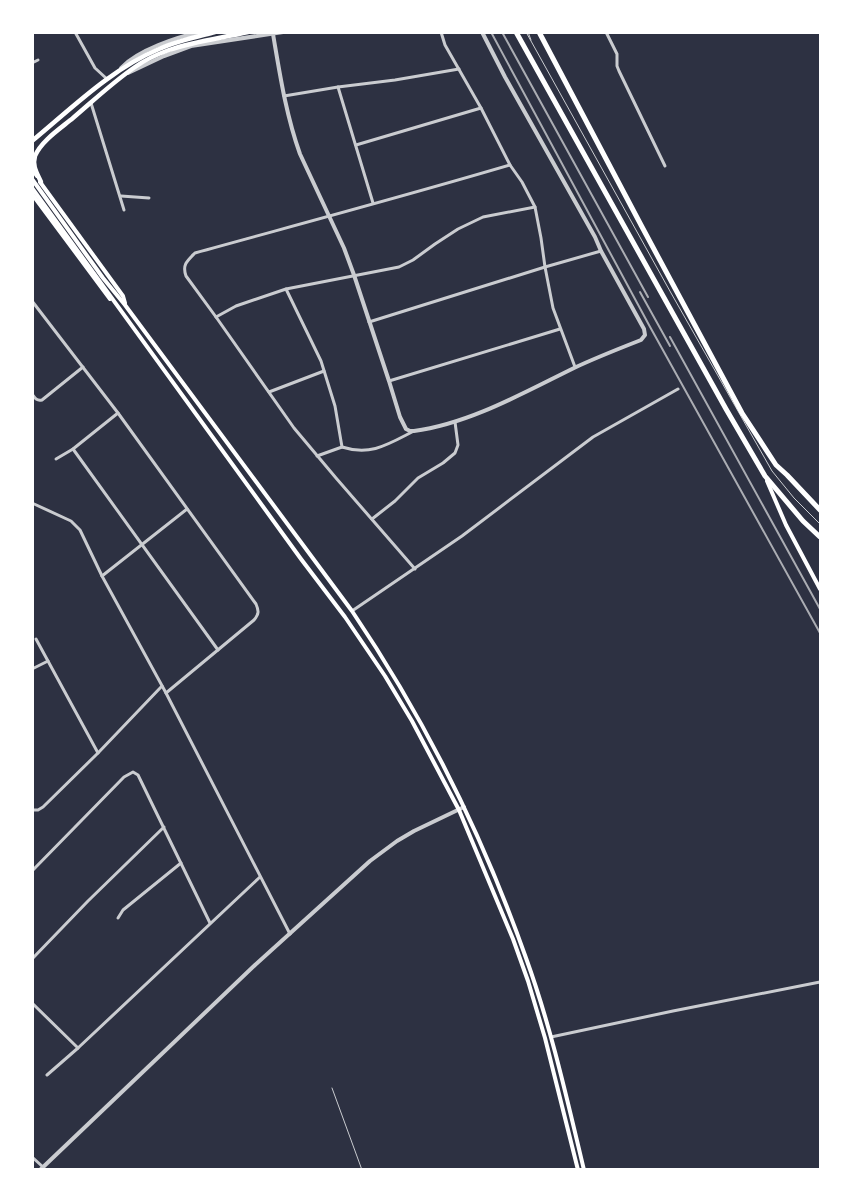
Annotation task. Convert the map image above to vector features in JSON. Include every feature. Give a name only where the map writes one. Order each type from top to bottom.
[{"type":"highway","points":[[516,32],[765,476],[798,516],[820,536]]},
{"type":"highway","points":[[539,32],[640,225],[742,413],[776,465],[820,510]]},
{"type":"main road","points":[[32,140],[107,80],[146,55],[186,39],[215,32]]},
{"type":"main road","points":[[32,153],[126,73],[141,63],[169,50],[194,42],[248,32]]},
{"type":"main road","points":[[40,182],[35,170],[35,157],[47,140]]},
{"type":"main road","points":[[32,169],[123,296],[125,305]]},
{"type":"main road","points":[[32,179],[124,313],[301,559],[345,616],[385,676],[412,722],[459,810],[510,930],[545,1038],[578,1170]]},
{"type":"main road","points":[[32,188],[102,279],[125,305],[352,612],[379,652],[418,718],[464,807],[491,868],[526,958],[551,1036],[584,1170]]},
{"type":"main road","points":[[32,194],[97,282],[124,313]]},
{"type":"main road","points":[[51,220],[50,215],[53,212],[57,210],[62,211]]},
{"type":"main road","points":[[765,476],[786,525],[820,589]]},
{"type":"street","points":[[75,32],[95,68],[107,80]]},
{"type":"street","points":[[117,73],[126,63],[155,47],[201,32]]},
{"type":"street","points":[[126,73],[133,72],[164,56],[191,46],[283,32]]},
{"type":"street","points":[[441,32],[445,45],[535,207],[553,308],[575,367]]},
{"type":"street","points":[[318,456],[342,447],[365,451],[387,444],[412,432],[455,422],[521,395],[575,367],[641,340],[645,335],[644,329],[595,237],[505,77],[482,32]]},
{"type":"street","points":[[606,32],[616,54],[619,71],[666,166]]},
{"type":"street","points":[[273,34],[283,96],[300,154],[344,248],[403,425],[412,432]]},
{"type":"street","points":[[32,63],[38,60]]},
{"type":"street","points":[[283,96],[458,69]]},
{"type":"street","points":[[338,87],[373,204]]},
{"type":"street","points":[[91,102],[124,210]]},
{"type":"street","points":[[356,145],[481,108]]},
{"type":"street","points":[[415,569],[294,428],[186,276],[184,271],[186,261],[195,253],[430,189],[510,165]]},
{"type":"street","points":[[121,196],[150,198]]},
{"type":"street","points":[[216,316],[236,306],[286,289],[393,269],[405,265],[458,229],[483,217],[535,207]]},
{"type":"street","points":[[369,322],[601,251]]},
{"type":"street","points":[[286,289],[321,361],[335,406],[342,447]]},
{"type":"street","points":[[32,301],[118,414],[256,604],[258,616],[254,620],[166,693]]},
{"type":"street","points":[[389,381],[560,329]]},
{"type":"street","points":[[32,394],[38,401],[42,400],[83,368]]},
{"type":"street","points":[[269,392],[324,371]]},
{"type":"street","points":[[352,612],[462,536],[593,437],[678,389]]},
{"type":"street","points":[[56,459],[73,449],[118,414]]},
{"type":"street","points":[[372,519],[395,501],[418,478],[443,463],[454,453],[458,445],[455,422]]},
{"type":"street","points":[[73,449],[218,650]]},
{"type":"street","points":[[32,503],[76,525],[85,540],[102,576],[166,693],[290,934]]},
{"type":"street","points":[[102,576],[187,509]]},
{"type":"street","points":[[36,639],[98,753]]},
{"type":"street","points":[[32,669],[48,661]]},
{"type":"street","points":[[32,810],[44,807],[162,686]]},
{"type":"street","points":[[32,871],[124,777],[133,772],[138,775],[210,922]]},
{"type":"street","points":[[32,1157],[42,1168],[255,965],[370,861],[414,831],[464,807]]},
{"type":"street","points":[[32,959],[164,827]]},
{"type":"street","points":[[118,918],[123,910],[181,863]]},
{"type":"street","points":[[47,1075],[260,877]]},
{"type":"street","points":[[551,1036],[820,982]]},
{"type":"street","points":[[32,1003],[78,1048]]},
{"type":"lane","points":[[527,32],[772,471],[794,498],[820,524]]},
{"type":"lane","points":[[332,1088],[362,1170]]},
{"type":"railway","points":[[491,32],[649,325],[820,633]]},
{"type":"railway","points":[[502,32],[648,297]]},
{"type":"railway","points":[[640,292],[670,346]]},
{"type":"railway","points":[[670,337],[820,609]]}]
